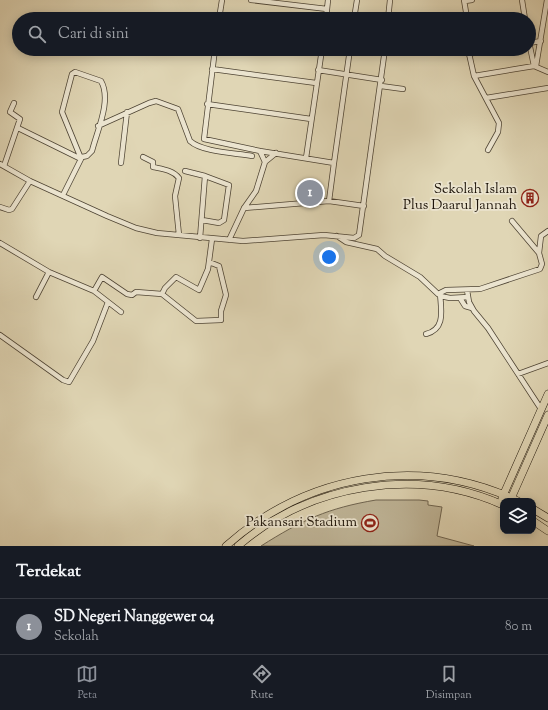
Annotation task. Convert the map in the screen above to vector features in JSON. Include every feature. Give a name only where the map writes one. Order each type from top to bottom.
[{"type":"main road","points":[[502,498],[548,394]]},
{"type":"main road","points":[[514,498],[548,415]]},
{"type":"main road","points":[[226,546],[243,531],[283,505],[328,487],[352,481],[400,475],[430,477],[465,482],[503,494],[510,498]]},
{"type":"main road","points":[[238,546],[270,522],[293,509],[318,499],[370,486],[429,486],[456,490],[500,504]]},
{"type":"main road","points":[[536,511],[548,518]]},
{"type":"main road","points":[[536,523],[548,531]]},
{"type":"street","points":[[220,12],[222,0]]},
{"type":"street","points":[[251,0],[327,9]]},
{"type":"street","points":[[327,12],[328,0]]},
{"type":"street","points":[[355,12],[357,0]]},
{"type":"street","points":[[389,12],[390,0]]},
{"type":"street","points":[[466,12],[464,1],[472,0]]},
{"type":"street","points":[[522,0],[524,12]]},
{"type":"street","points":[[535,66],[541,41],[547,0]]},
{"type":"street","points":[[536,42],[541,41]]},
{"type":"street","points":[[214,56],[203,135],[205,140],[334,163]]},
{"type":"street","points":[[306,158],[321,56]]},
{"type":"street","points":[[329,201],[349,56]]},
{"type":"street","points":[[14,104],[10,112],[20,119],[18,128],[2,165],[63,196],[136,228],[157,233],[229,240],[337,236],[351,238],[358,236],[360,232],[384,56]]},
{"type":"street","points":[[469,56],[474,76],[496,115],[499,126],[497,136],[488,150]]},
{"type":"street","points":[[532,56],[535,66]]},
{"type":"street","points":[[474,76],[535,66],[548,72]]},
{"type":"street","points":[[212,69],[316,83]]},
{"type":"street","points":[[318,70],[382,80]]},
{"type":"street","points":[[63,196],[82,158],[87,156],[92,151],[103,108],[104,86],[99,79],[74,72],[67,88],[62,113],[82,158]]},
{"type":"street","points":[[381,86],[403,89]]},
{"type":"street","points":[[486,98],[548,88]]},
{"type":"street","points":[[98,126],[154,101],[176,108],[180,113],[190,141],[193,143],[212,150],[252,156]]},
{"type":"street","points":[[207,104],[311,119]]},
{"type":"street","points":[[121,163],[127,112]]},
{"type":"street","points":[[18,128],[82,158]]},
{"type":"street","points":[[260,151],[265,162]]},
{"type":"street","points":[[229,240],[244,208],[256,191],[265,162],[276,153]]},
{"type":"street","points":[[143,158],[153,162],[154,167],[167,170],[176,174],[179,178],[175,196],[179,235]]},
{"type":"street","points":[[185,171],[205,176],[229,185],[230,187],[224,220],[219,223],[202,220]]},
{"type":"street","points":[[200,238],[205,176]]},
{"type":"street","points":[[0,207],[9,210],[12,209],[30,180]]},
{"type":"street","points":[[244,208],[329,201],[364,206]]},
{"type":"street","points":[[439,294],[446,290],[467,290],[490,286],[540,269],[542,264],[538,253],[512,221]]},
{"type":"street","points":[[538,253],[541,236],[548,231]]},
{"type":"street","points":[[337,236],[346,242],[377,249],[385,256],[420,277],[439,294],[460,298],[468,297]]},
{"type":"street","points":[[162,294],[165,288],[176,277],[199,290],[210,262],[212,239]]},
{"type":"street","points":[[0,243],[49,272],[94,291],[120,312]]},
{"type":"street","points":[[94,291],[102,277],[132,296],[136,292],[162,294],[196,321],[221,320],[220,311],[226,295],[219,266],[210,262]]},
{"type":"street","points":[[36,296],[49,272]]},
{"type":"street","points":[[467,290],[472,308],[541,409]]},
{"type":"street","points":[[426,334],[434,331],[440,322],[439,294]]},
{"type":"street","points":[[460,298],[465,306],[472,308]]},
{"type":"street","points":[[0,335],[63,380],[69,382],[94,342],[108,302]]},
{"type":"street","points":[[518,374],[548,363]]},
{"type":"shaded area","name":"Pakansari Stadium","points":[[376,500],[419,500],[428,501],[428,505],[442,507],[437,536],[474,546],[261,546],[316,516],[359,503]]},
{"type":"place","name":"SD Negeri Nanggewer 04","points":[[310,193]]},
{"type":"place","name":"Sekolah Islam Plus Daarul Jannah","points":[[530,198]]},
{"type":"place","name":"Pakansari Stadium","points":[[370,523]]}]
